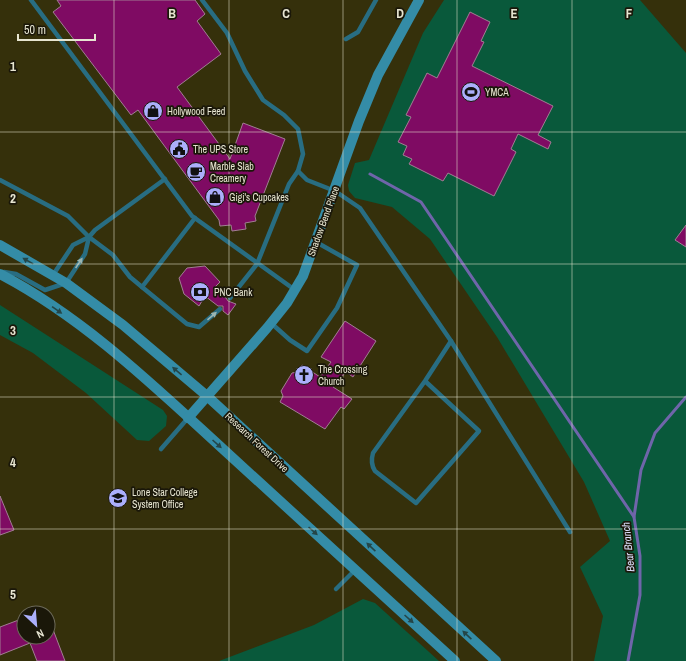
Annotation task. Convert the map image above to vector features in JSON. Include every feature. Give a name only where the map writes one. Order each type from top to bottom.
[{"type":"main road","name":"Shadow Bend Place","points":[[188,418],[271,323],[295,290],[303,276],[335,191],[359,121],[378,75],[419,0]]},
{"type":"main road","name":"Research Forest Drive","points":[[0,245],[66,283],[124,325],[207,396],[496,661]]},
{"type":"main road","points":[[0,273],[56,309],[107,347],[188,418],[455,661]]},
{"type":"lane","points":[[31,0],[195,218],[295,290]]},
{"type":"lane","points":[[202,0],[227,33],[245,71],[263,100],[284,115],[298,129],[303,154],[298,171],[289,184],[257,264],[230,298]]},
{"type":"lane","points":[[346,39],[358,32],[376,0]]},
{"type":"lane","points":[[298,171],[307,180],[335,191],[360,208],[451,341],[570,532]]},
{"type":"lane","points":[[53,275],[73,245],[89,237],[95,230],[165,179]]},
{"type":"lane","points":[[0,180],[68,216],[89,237],[113,255],[130,277],[178,318],[188,324],[199,326],[220,308]]},
{"type":"lane","points":[[142,287],[195,218]]},
{"type":"lane","points":[[0,273],[16,274],[45,290],[66,283],[85,254],[89,237]]},
{"type":"lane","points":[[271,323],[290,340],[306,351],[337,308],[357,265],[316,242]]},
{"type":"lane","points":[[425,381],[479,430],[416,503],[375,471],[372,466],[371,459],[373,453],[425,381],[451,341]]},
{"type":"lane","points":[[161,449],[188,418]]},
{"type":"lane","points":[[336,589],[355,570]]},
{"type":"green space","points":[[444,0],[640,0],[686,53],[686,661],[594,661],[603,616],[580,567],[610,541],[584,482],[497,337],[430,239],[392,207],[355,198],[349,191],[348,185],[355,163],[369,160],[423,33]]},
{"type":"green space","points":[[0,305],[163,410],[167,416],[166,426],[149,441],[137,440],[86,393],[33,353],[0,335]]},
{"type":"green space","points":[[363,599],[375,603],[439,661],[219,661],[314,625]]},
{"type":"building","points":[[57,0],[195,0],[205,14],[197,21],[221,54],[177,87],[230,159],[243,123],[285,139],[255,216],[256,221],[245,223],[246,229],[232,231],[231,225],[220,226],[219,220],[138,110],[131,115],[53,12],[61,6]]},
{"type":"building","name":"YMCA","points":[[470,12],[490,22],[481,41],[484,42],[472,66],[553,106],[538,135],[551,142],[548,149],[518,134],[511,149],[516,152],[494,196],[448,173],[443,181],[409,164],[412,159],[403,155],[407,146],[398,142],[411,117],[406,115],[427,73],[437,78]]},
{"type":"building","points":[[686,225],[686,247],[675,240]]},
{"type":"building","name":"PNC Bank","points":[[205,266],[220,282],[213,289],[228,301],[236,304],[228,315],[223,311],[223,306],[218,306],[205,296],[199,306],[184,294],[179,278],[187,268]]},
{"type":"building","name":"The Crossing Church","points":[[345,321],[376,341],[353,377],[346,372],[333,387],[352,399],[344,409],[341,407],[325,429],[280,402],[283,396],[281,391],[292,373],[297,372],[302,365],[320,377],[331,362],[321,357]]},
{"type":"building","points":[[0,496],[14,530],[0,535]]},
{"type":"building","points":[[16,621],[16,645],[25,645],[0,655],[0,627]]},
{"type":"building","points":[[56,637],[65,661],[37,661],[31,645],[56,645]]},
{"type":"waterway","points":[[370,174],[421,202],[634,517]]},
{"type":"waterway","name":"Bear Branch","points":[[628,661],[640,595],[640,556],[634,517],[641,470],[655,433],[686,397]]},
{"type":"place","name":"YMCA","points":[[471,92]]},
{"type":"place","name":"Hollywood Feed","points":[[153,111]]},
{"type":"place","name":"The UPS Store","points":[[179,149]]},
{"type":"place","name":"Marble Slab Creamery","points":[[196,172]]},
{"type":"place","name":"Gigi's Cupcakes","points":[[215,197]]},
{"type":"place","name":"PNC Bank","points":[[200,292]]},
{"type":"place","name":"The Crossing Church","points":[[304,375]]},
{"type":"place","name":"Lone Star College System Office","points":[[118,498]]}]
